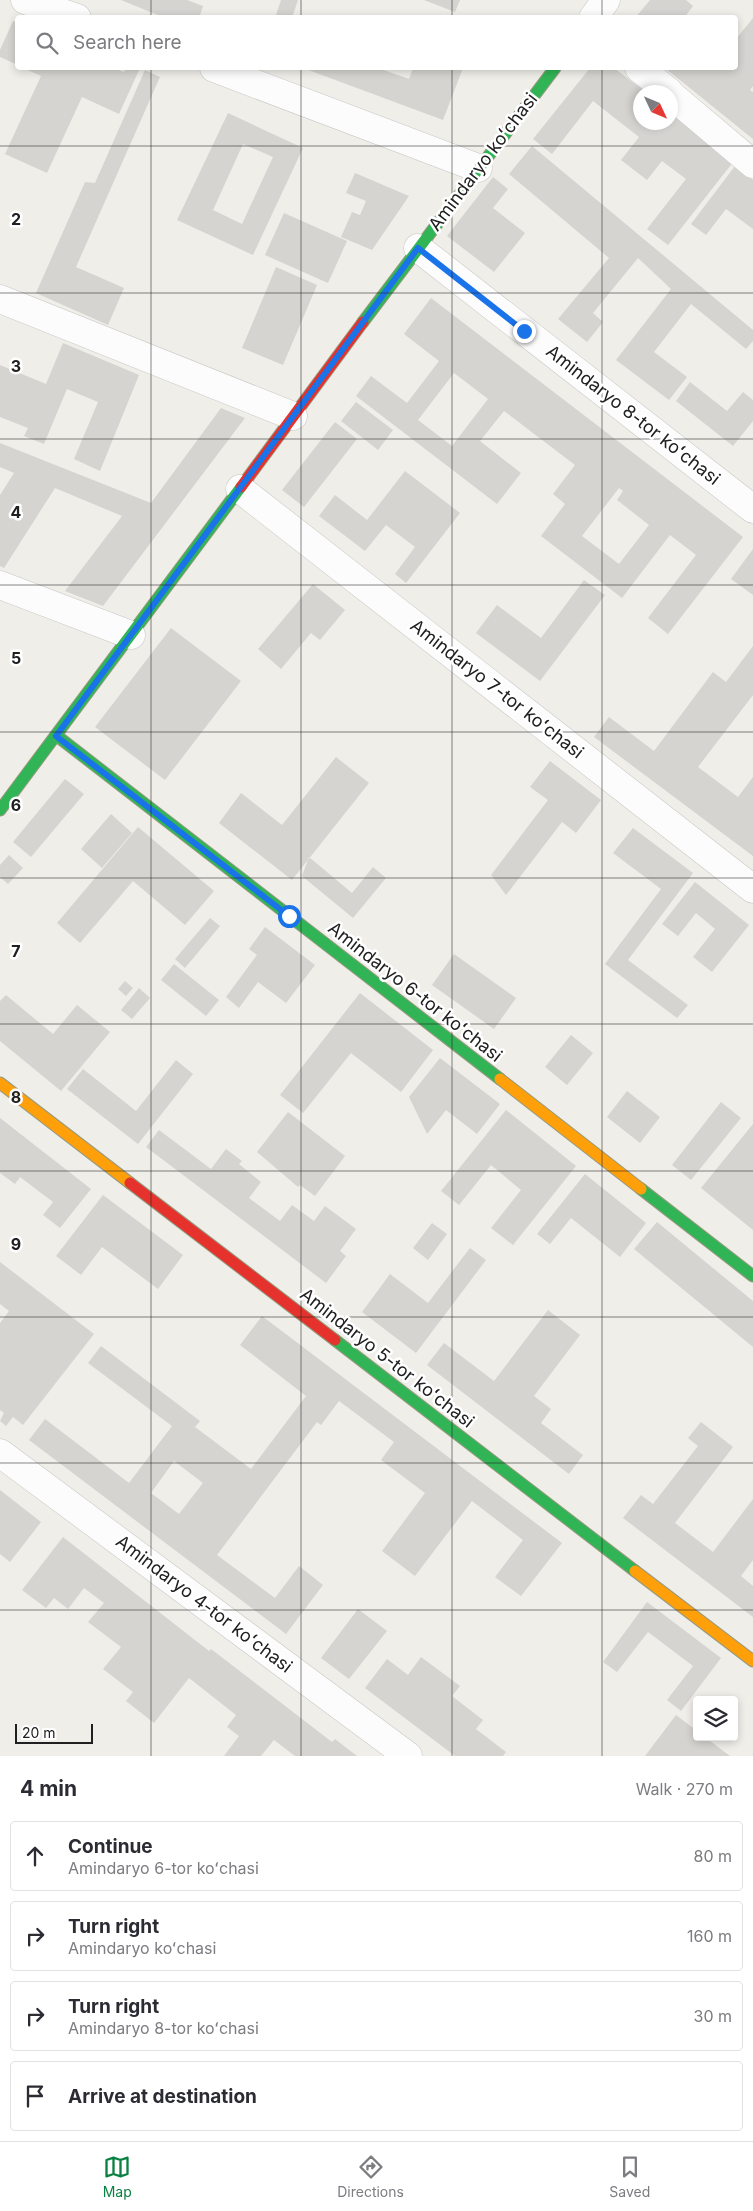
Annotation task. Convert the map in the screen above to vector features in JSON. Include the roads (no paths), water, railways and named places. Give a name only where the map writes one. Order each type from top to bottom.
[{"type":"street","points":[[25,0],[68,15]]},
{"type":"street","points":[[595,15],[606,0]]},
{"type":"street","points":[[219,70],[478,168]]},
{"type":"street","name":"Amindaryo koʻchasi","points":[[0,810],[418,248],[553,70]]},
{"type":"street","points":[[641,70],[660,85]]},
{"type":"street","points":[[678,100],[753,164]]},
{"type":"street","name":"Amindaryo 8-tor koʻchasi","points":[[418,248],[753,510]]},
{"type":"street","points":[[0,299],[293,416]]},
{"type":"street","name":"Amindaryo 7-tor koʻchasi","points":[[240,489],[753,889]]},
{"type":"street","points":[[0,585],[131,635]]},
{"type":"street","name":"Amindaryo 6-tor koʻchasi","points":[[56,736],[753,1276]]},
{"type":"street","name":"Amindaryo 5-tor koʻchasi","points":[[0,1083],[753,1661]]},
{"type":"street","name":"Amindaryo 4-tor koʻchasi","points":[[0,1453],[408,1756]]}]
